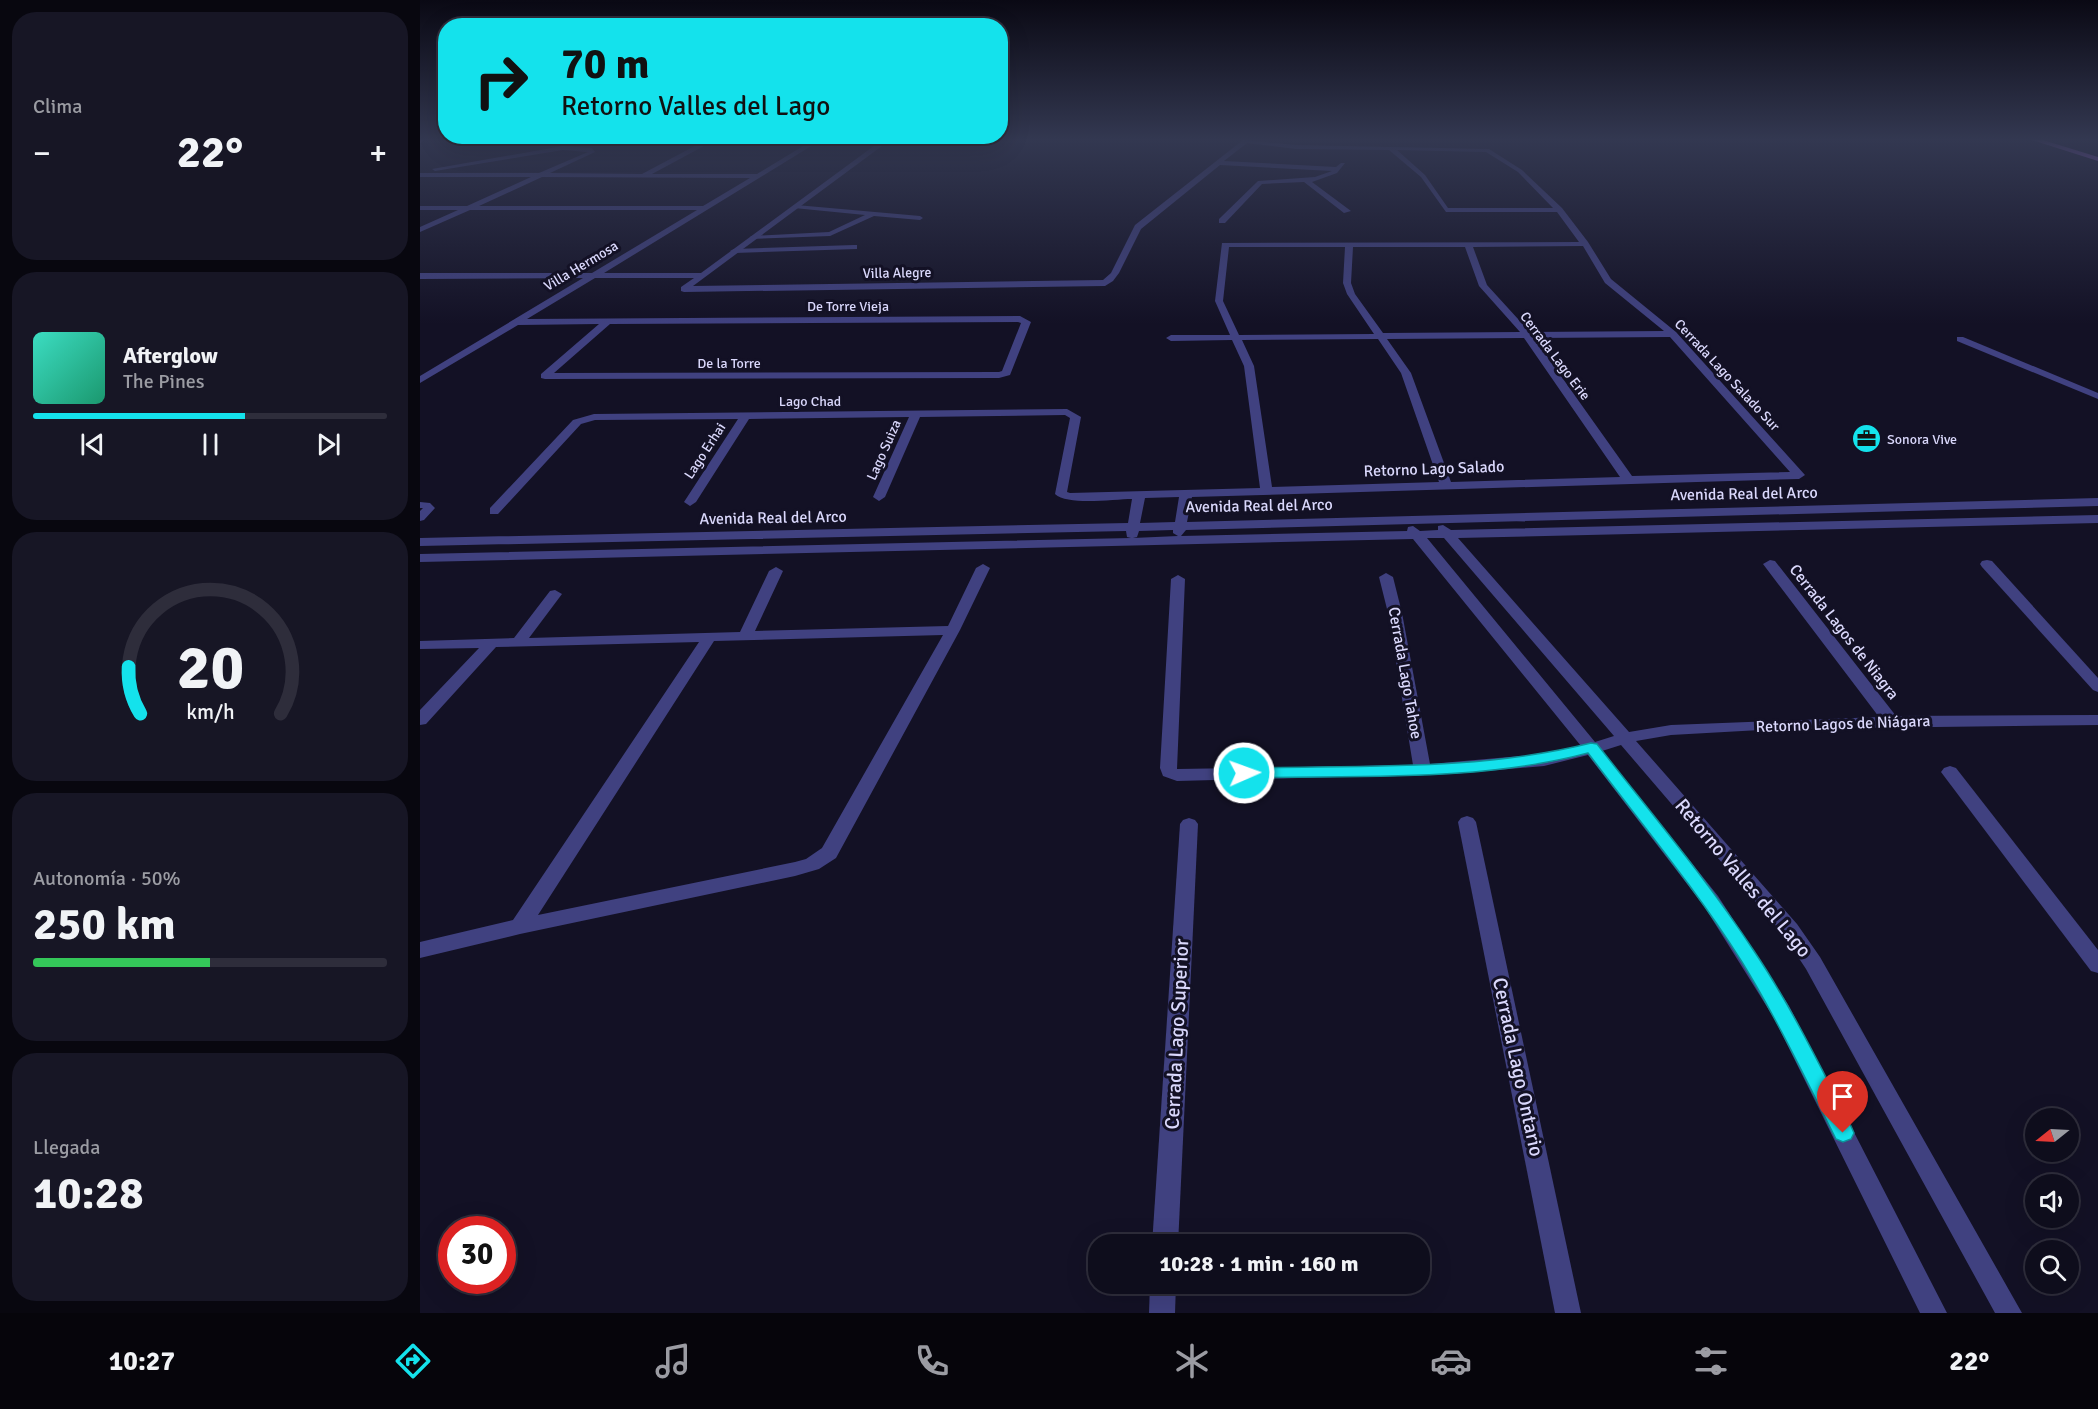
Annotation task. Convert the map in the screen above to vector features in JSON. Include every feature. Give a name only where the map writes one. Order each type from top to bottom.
[{"type":"street","points":[[420,230],[482,201]]},
{"type":"street","name":"Villa Hermosa","points":[[421,379],[715,201]]},
{"type":"street","points":[[420,276],[700,274],[804,201]]},
{"type":"street","name":"Villa Alegre","points":[[700,274],[684,286],[686,290],[1098,285],[1111,279],[1127,243],[1138,227],[1171,201]]},
{"type":"street","points":[[1222,222],[1242,201]]},
{"type":"street","points":[[1334,201],[1347,211]]},
{"type":"street","points":[[1440,201],[1446,210],[1559,210]]},
{"type":"street","name":"Cerrada Lago Salado Sur","points":[[1550,201],[1585,244],[1608,281],[1673,334],[1800,474]]},
{"type":"street","points":[[420,208],[704,208]]},
{"type":"street","points":[[1266,490],[1249,366],[1221,310],[1219,300],[1224,246],[1230,244],[1585,244]]},
{"type":"street","name":"Cerrada Lago Erie","points":[[1468,244],[1484,286],[1527,335],[1628,480]]},
{"type":"street","points":[[1349,245],[1347,283],[1351,294],[1406,374],[1446,485]]},
{"type":"street","name":"De Torre Vieja","points":[[608,321],[1023,320],[1026,322],[1006,373],[999,375]]},
{"type":"street","points":[[516,322],[608,321]]},
{"type":"street","name":"De la Torre","points":[[608,321],[545,376],[999,375]]},
{"type":"street","points":[[1171,338],[1673,334]]},
{"type":"street","name":"Lago Chad","points":[[494,511],[582,420],[594,417],[1072,413],[1076,417],[1062,494],[1068,497]]},
{"type":"street","name":"Lago Suiza","points":[[879,497],[915,415]]},
{"type":"street","name":"Lago Erhai","points":[[690,502],[745,416]]},
{"type":"street","name":"Retorno Lago Salado","points":[[1068,497],[1800,474]]},
{"type":"street","points":[[1177,542],[1186,494]]},
{"type":"street","points":[[1130,543],[1139,495]]},
{"type":"street","name":"Avenida Real del Arco","points":[[420,542],[2098,501]]},
{"type":"street","points":[[2042,503],[2063,520]]},
{"type":"street","name":"Retorno Valles del Lago","points":[[1433,518],[1765,898],[1813,963],[2008,1313]]},
{"type":"street","name":"Retorno Valles del Lago","points":[[1403,519],[1591,748],[1710,901],[1782,1012],[1935,1313]]},
{"type":"street","name":"Avenida Real del Arco","points":[[420,558],[2098,519]]},
{"type":"street","points":[[607,553],[620,538]]},
{"type":"street","name":"Cerrada Lagos de Niagra","points":[[1770,564],[1891,721]]},
{"type":"street","points":[[1987,564],[2098,687]]},
{"type":"street","points":[[420,950],[520,926],[795,869],[812,864],[829,853],[953,630],[983,568]]},
{"type":"street","points":[[745,636],[776,571]]},
{"type":"street","name":"Cerrada Lago Tahoe","points":[[1386,578],[1395,613],[1422,769]]},
{"type":"street","name":"Retorno Lagos de Niágara","points":[[1178,579],[1168,768],[1169,772],[1177,775],[1422,769],[1545,759],[1624,738],[1671,730],[1891,721],[2098,720]]},
{"type":"street","points":[[518,642],[555,594]]},
{"type":"street","points":[[420,645],[953,630]]},
{"type":"street","points":[[520,926],[709,637]]},
{"type":"street","points":[[420,720],[492,643]]},
{"type":"street","points":[[1950,772],[2098,965]]},
{"type":"street","name":"Cerrada Lago Ontario","points":[[1467,822],[1568,1313]]},
{"type":"street","name":"Cerrada Lago Superior","points":[[1166,1234],[1189,824]]},
{"type":"street","points":[[1161,1313],[1162,1294]]},
{"type":"lane","points":[[796,207],[920,218]]},
{"type":"lane","points":[[751,238],[830,234],[873,214]]},
{"type":"lane","points":[[734,250],[854,247]]},
{"type":"lane","points":[[1960,339],[2098,396]]},
{"type":"lane","points":[[420,505],[429,508],[420,518]]},
{"type":"place","name":"Sonora Vive","points":[[1866,439]]},
{"type":"route","points":[[1244,773],[1422,769],[1545,759],[1591,748],[1710,901],[1748,957],[1782,1012],[1843,1133]]}]
